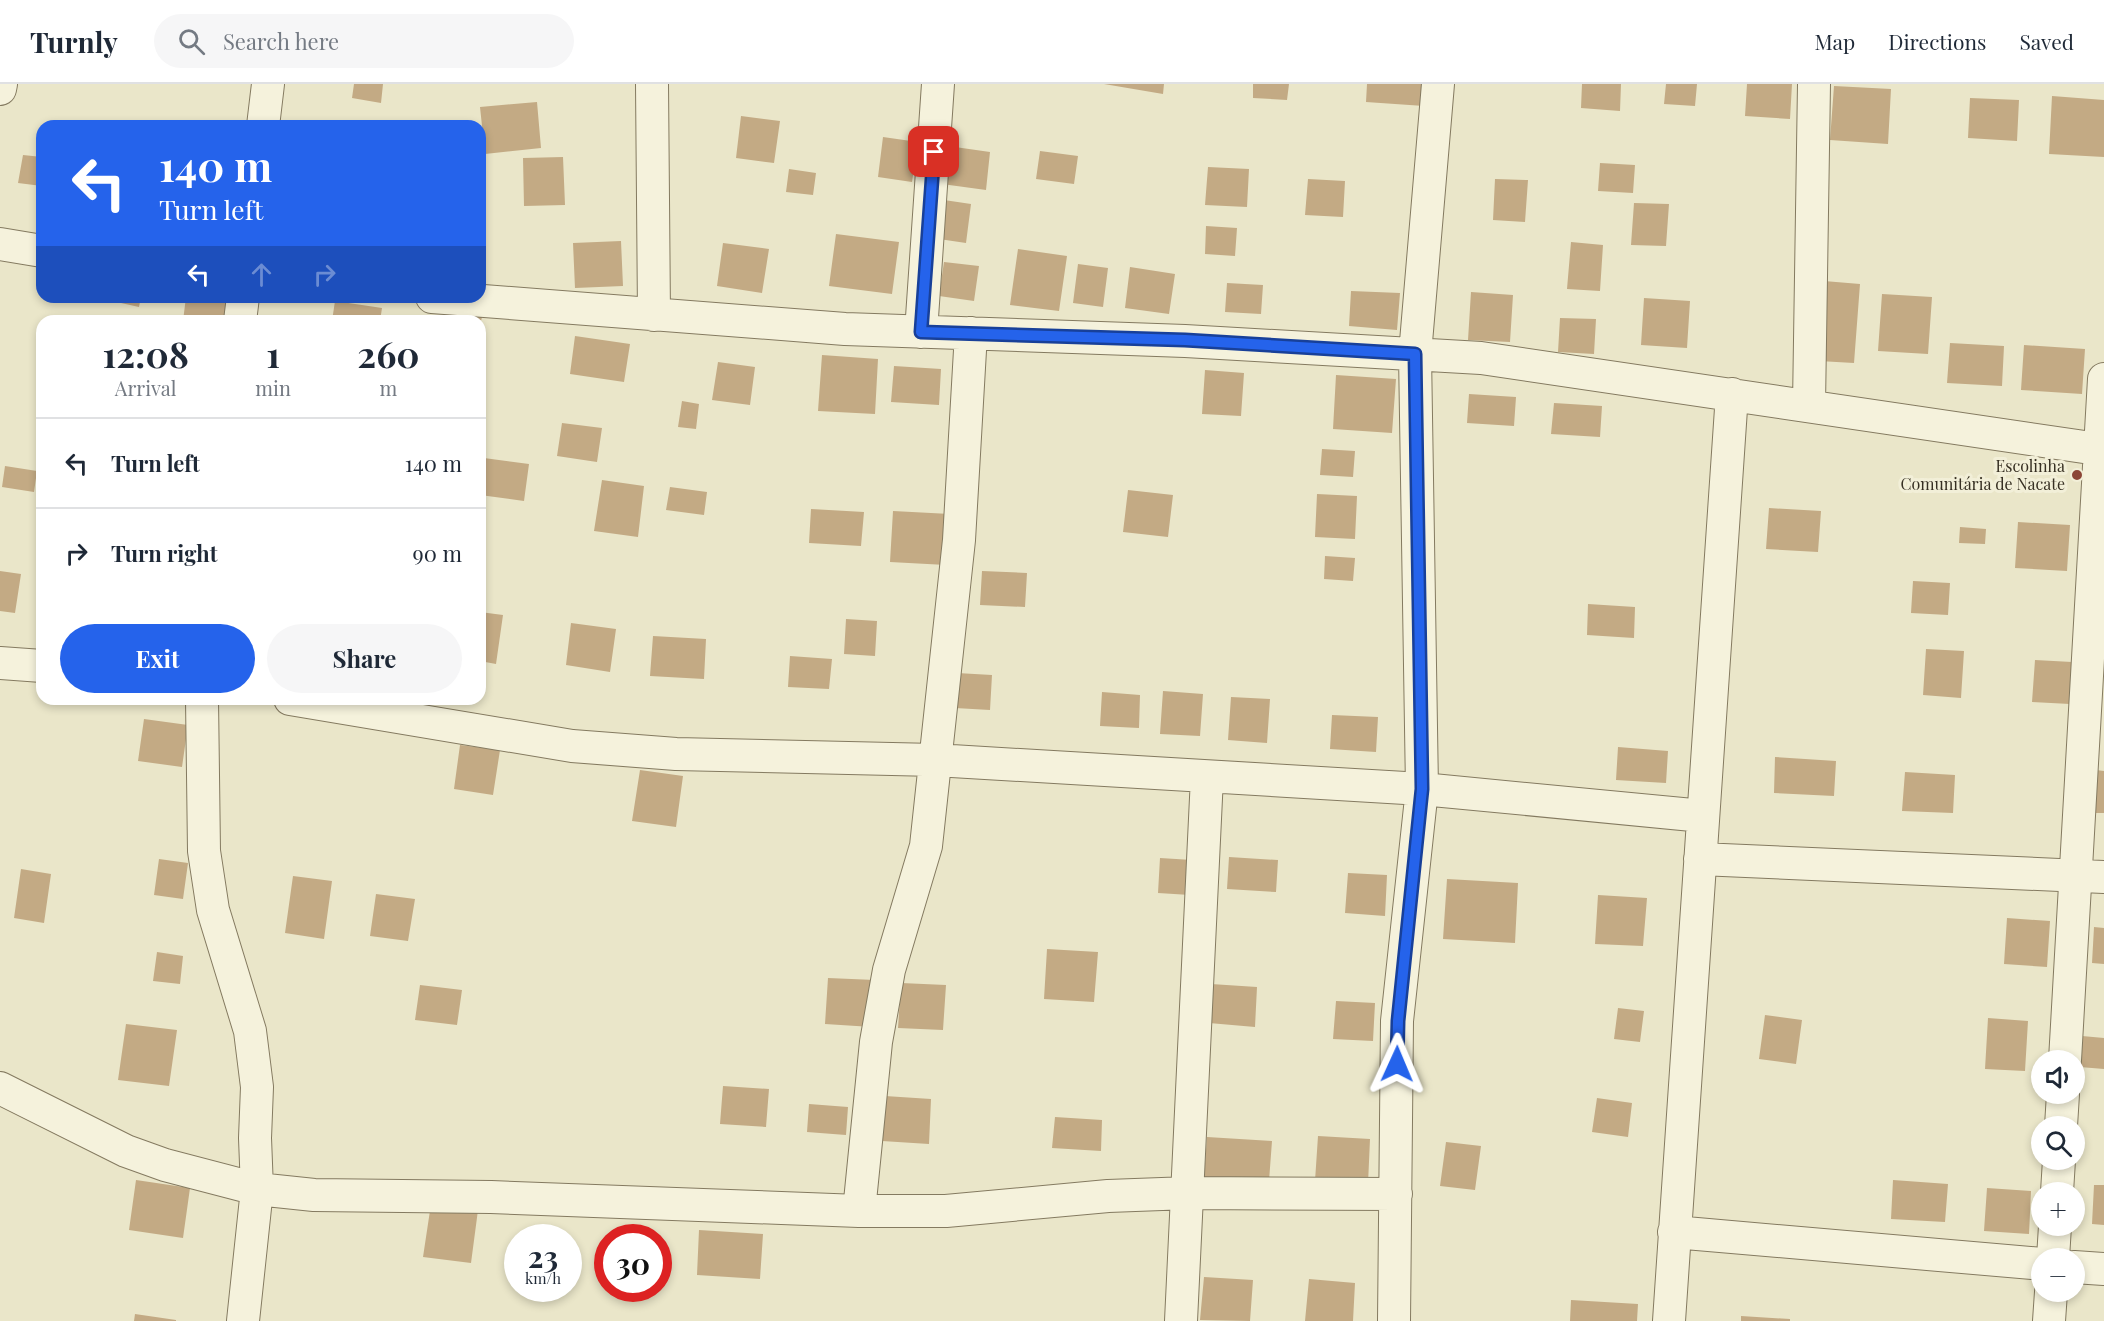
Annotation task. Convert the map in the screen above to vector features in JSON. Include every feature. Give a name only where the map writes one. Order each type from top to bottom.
[{"type":"street","points":[[0,89],[1,84]]},
{"type":"street","points":[[264,120],[268,84]]},
{"type":"street","points":[[652,84],[654,315]]},
{"type":"street","points":[[921,332],[938,84]]},
{"type":"street","points":[[1394,1321],[1398,1021],[1422,789],[1415,354],[1438,84]]},
{"type":"street","points":[[1809,405],[1814,84]]},
{"type":"street","points":[[0,244],[36,249]]},
{"type":"street","points":[[486,301],[845,330],[1185,340],[1481,358],[2102,449]]},
{"type":"street","points":[[859,1211],[876,1042],[889,970],[926,846],[959,540],[971,333]]},
{"type":"street","points":[[2066,1050],[2091,876],[2104,379]]},
{"type":"street","points":[[1670,1321],[1674,1232],[1732,394]]},
{"type":"street","points":[[0,663],[36,666]]},
{"type":"street","points":[[202,705],[204,851],[213,910],[250,1031],[257,1087],[255,1138],[257,1189],[243,1321]]},
{"type":"street","points":[[326,705],[572,746],[676,754],[935,760],[1422,789],[1703,816]]},
{"type":"street","points":[[1181,1321],[1189,1193],[1207,777]]},
{"type":"street","points":[[1700,859],[2091,876]]},
{"type":"street","points":[[0,1088],[126,1150],[165,1165],[257,1189],[314,1195],[492,1197],[859,1211],[946,1211],[1108,1196],[1189,1193],[1396,1194]]},
{"type":"street","points":[[1674,1232],[2031,1263]]},
{"type":"street","points":[[2085,1268],[2104,1269]]},
{"type":"street","points":[[2049,1321],[2050,1302]]},
{"type":"building","points":[[354,84],[383,84],[381,103],[352,98]]},
{"type":"building","points":[[1104,84],[1164,84],[1163,94]]},
{"type":"building","points":[[1253,84],[1289,84],[1287,100],[1253,98]]},
{"type":"building","points":[[1367,84],[1426,84],[1424,106],[1366,102]]},
{"type":"building","points":[[1582,84],[1621,84],[1620,111],[1581,108]]},
{"type":"building","points":[[1666,84],[1697,84],[1695,106],[1664,104]]},
{"type":"building","points":[[1747,84],[1792,84],[1790,119],[1745,116]]},
{"type":"building","points":[[1834,86],[1891,89],[1888,144],[1830,140]]},
{"type":"building","points":[[2052,96],[2104,100],[2104,157],[2049,154]]},
{"type":"building","points":[[1970,98],[2019,100],[2017,141],[1968,138]]},
{"type":"building","points":[[537,102],[541,148],[486,154],[486,120],[481,120],[480,107]]},
{"type":"building","points":[[741,116],[780,121],[774,163],[736,158]]},
{"type":"building","points":[[883,137],[918,142],[912,182],[878,177]]},
{"type":"building","points":[[948,146],[990,152],[986,190],[942,184]]},
{"type":"building","points":[[1040,151],[1078,156],[1074,184],[1036,179]]},
{"type":"building","points":[[23,155],[36,156],[36,185],[18,183]]},
{"type":"building","points":[[563,157],[565,205],[524,206],[523,158]]},
{"type":"building","points":[[1600,163],[1635,165],[1633,193],[1598,191]]},
{"type":"building","points":[[1208,167],[1249,169],[1247,207],[1205,205]]},
{"type":"building","points":[[789,169],[816,173],[813,195],[786,192]]},
{"type":"building","points":[[1308,179],[1345,181],[1343,217],[1305,215]]},
{"type":"building","points":[[1495,179],[1528,180],[1525,222],[1493,220]]},
{"type":"building","points":[[944,200],[971,204],[966,243],[939,239]]},
{"type":"building","points":[[1634,203],[1669,204],[1666,246],[1631,245]]},
{"type":"building","points":[[1206,226],[1237,228],[1235,256],[1205,254]]},
{"type":"building","points":[[836,234],[899,242],[892,294],[829,286]]},
{"type":"building","points":[[621,241],[623,286],[575,288],[573,243]]},
{"type":"building","points":[[1571,242],[1603,245],[1600,291],[1567,289]]},
{"type":"building","points":[[723,243],[769,249],[762,293],[717,286]]},
{"type":"building","points":[[1018,249],[1067,256],[1059,311],[1010,305]]},
{"type":"building","points":[[944,262],[979,266],[974,301],[939,296]]},
{"type":"building","points":[[1078,264],[1108,268],[1103,307],[1073,303]]},
{"type":"building","points":[[1130,267],[1175,274],[1169,314],[1125,308]]},
{"type":"building","points":[[1824,281],[1860,284],[1854,363],[1819,361]]},
{"type":"building","points":[[1227,283],[1263,285],[1261,314],[1225,312]]},
{"type":"building","points":[[1351,291],[1400,293],[1397,330],[1349,326]]},
{"type":"building","points":[[1471,292],[1513,295],[1510,342],[1468,340]]},
{"type":"building","points":[[1882,294],[1932,297],[1928,354],[1878,351]]},
{"type":"building","points":[[1644,298],[1690,301],[1687,348],[1641,345]]},
{"type":"building","points":[[121,303],[140,303],[139,307]]},
{"type":"building","points":[[185,303],[230,303],[229,315],[184,315]]},
{"type":"building","points":[[335,303],[382,308],[381,315],[333,315]]},
{"type":"building","points":[[446,312],[468,315],[446,315]]},
{"type":"building","points":[[1560,318],[1596,319],[1594,354],[1558,352]]},
{"type":"building","points":[[575,336],[630,344],[624,382],[570,374]]},
{"type":"building","points":[[1950,343],[2004,346],[2002,386],[1947,383]]},
{"type":"building","points":[[2024,345],[2085,349],[2082,394],[2021,390]]},
{"type":"building","points":[[822,355],[878,359],[875,414],[818,411]]},
{"type":"building","points":[[718,362],[755,367],[750,405],[712,400]]},
{"type":"building","points":[[894,366],[941,369],[939,405],[891,402]]},
{"type":"building","points":[[1205,370],[1244,373],[1241,416],[1202,414]]},
{"type":"building","points":[[1336,375],[1396,379],[1392,433],[1333,429]]},
{"type":"building","points":[[1469,394],[1516,397],[1514,426],[1467,423]]},
{"type":"building","points":[[682,401],[699,404],[696,429],[678,427]]},
{"type":"building","points":[[1554,403],[1602,406],[1600,437],[1551,434]]},
{"type":"building","points":[[562,423],[602,428],[597,462],[557,456]]},
{"type":"building","points":[[1322,449],[1355,451],[1353,477],[1320,475]]},
{"type":"building","points":[[486,458],[529,464],[524,501],[486,496]]},
{"type":"building","points":[[5,466],[36,471],[34,492],[2,487]]},
{"type":"building","points":[[602,480],[644,486],[638,537],[594,531]]},
{"type":"building","points":[[670,487],[707,492],[704,515],[666,510]]},
{"type":"building","points":[[1128,490],[1173,495],[1168,537],[1123,532]]},
{"type":"building","points":[[1317,494],[1357,496],[1355,539],[1315,537]]},
{"type":"building","points":[[1769,508],[1821,511],[1818,552],[1766,549]]},
{"type":"building","points":[[811,509],[864,512],[861,546],[809,543]]},
{"type":"building","points":[[893,511],[950,514],[946,565],[890,562]]},
{"type":"building","points":[[2018,522],[2070,525],[2067,571],[2015,568]]},
{"type":"building","points":[[1960,527],[1986,529],[1985,544],[1959,543]]},
{"type":"building","points":[[1325,556],[1355,558],[1353,581],[1324,579]]},
{"type":"building","points":[[0,571],[21,574],[15,613],[0,611]]},
{"type":"building","points":[[982,571],[1027,573],[1025,607],[980,605]]},
{"type":"building","points":[[1913,581],[1950,583],[1948,615],[1911,613]]},
{"type":"building","points":[[1588,604],[1635,607],[1634,638],[1587,635]]},
{"type":"building","points":[[486,613],[503,615],[496,664],[486,662]]},
{"type":"building","points":[[846,619],[877,621],[875,656],[844,654]]},
{"type":"building","points":[[571,623],[616,629],[610,672],[566,665]]},
{"type":"building","points":[[653,636],[706,639],[704,679],[650,676]]},
{"type":"building","points":[[1926,649],[1964,651],[1961,698],[1923,695]]},
{"type":"building","points":[[790,656],[832,659],[829,689],[788,687]]},
{"type":"building","points":[[2035,660],[2072,662],[2070,704],[2032,702]]},
{"type":"building","points":[[957,673],[992,675],[990,710],[955,708]]},
{"type":"building","points":[[1163,691],[1203,694],[1200,736],[1160,734]]},
{"type":"building","points":[[1102,692],[1140,695],[1139,728],[1100,726]]},
{"type":"building","points":[[1231,697],[1270,699],[1267,743],[1228,740]]},
{"type":"building","points":[[1332,715],[1378,717],[1376,752],[1330,749]]},
{"type":"building","points":[[144,719],[188,725],[182,767],[138,761]]},
{"type":"building","points":[[460,745],[500,750],[493,795],[454,789]]},
{"type":"building","points":[[1618,747],[1668,751],[1666,783],[1616,780]]},
{"type":"building","points":[[1775,757],[1836,761],[1834,796],[1774,793]]},
{"type":"building","points":[[640,770],[683,776],[676,827],[632,821]]},
{"type":"building","points":[[2096,770],[2104,771],[2104,813],[2094,813]]},
{"type":"building","points":[[1905,772],[1955,775],[1953,813],[1902,811]]},
{"type":"building","points":[[1229,857],[1278,860],[1276,892],[1227,889]]},
{"type":"building","points":[[1160,858],[1192,860],[1190,895],[1158,893]]},
{"type":"building","points":[[159,859],[188,863],[183,899],[154,895]]},
{"type":"building","points":[[21,869],[51,874],[44,923],[14,918]]},
{"type":"building","points":[[1348,873],[1387,875],[1385,916],[1345,913]]},
{"type":"building","points":[[293,876],[332,881],[324,939],[285,933]]},
{"type":"building","points":[[1447,879],[1518,883],[1515,943],[1443,939]]},
{"type":"building","points":[[376,894],[415,899],[408,941],[370,936]]},
{"type":"building","points":[[1598,895],[1647,898],[1643,946],[1595,944]]},
{"type":"building","points":[[2007,918],[2050,921],[2047,967],[2004,964]]},
{"type":"building","points":[[2094,927],[2104,928],[2104,964],[2092,963]]},
{"type":"building","points":[[1047,949],[1098,952],[1094,1002],[1044,999]]},
{"type":"building","points":[[157,952],[183,956],[180,984],[153,981]]},
{"type":"building","points":[[828,978],[875,980],[872,1027],[825,1024]]},
{"type":"building","points":[[901,983],[946,985],[943,1030],[898,1028]]},
{"type":"building","points":[[1211,984],[1257,987],[1255,1027],[1209,1023]]},
{"type":"building","points":[[420,985],[462,990],[457,1025],[415,1020]]},
{"type":"building","points":[[1336,1001],[1375,1003],[1373,1041],[1333,1039]]},
{"type":"building","points":[[1618,1008],[1644,1011],[1640,1042],[1614,1039]]},
{"type":"building","points":[[1765,1015],[1802,1020],[1796,1064],[1759,1059]]},
{"type":"building","points":[[1988,1018],[2028,1021],[2025,1071],[1985,1069]]},
{"type":"building","points":[[126,1024],[177,1030],[169,1086],[118,1080]]},
{"type":"building","points":[[2082,1036],[2104,1038],[2104,1069],[2085,1067],[2085,1050],[2081,1050]]},
{"type":"building","points":[[723,1086],[769,1089],[766,1127],[720,1124]]},
{"type":"building","points":[[885,1096],[931,1099],[929,1144],[882,1141]]},
{"type":"building","points":[[1597,1098],[1632,1103],[1628,1137],[1592,1132]]},
{"type":"building","points":[[809,1104],[848,1107],[846,1135],[807,1132]]},
{"type":"building","points":[[1055,1117],[1102,1120],[1101,1151],[1052,1148]]},
{"type":"building","points":[[1318,1136],[1370,1139],[1368,1184],[1315,1181]]},
{"type":"building","points":[[1207,1137],[1272,1141],[1269,1181],[1204,1177]]},
{"type":"building","points":[[1446,1142],[1481,1146],[1475,1190],[1440,1186]]},
{"type":"building","points":[[136,1180],[190,1188],[183,1238],[129,1230]]},
{"type":"building","points":[[1893,1180],[1948,1184],[1945,1222],[1891,1219]]},
{"type":"building","points":[[2094,1185],[2104,1185],[2104,1225],[2092,1224]]},
{"type":"building","points":[[1987,1188],[2031,1191],[2029,1234],[1984,1231]]},
{"type":"building","points":[[431,1204],[478,1210],[471,1263],[423,1257]]},
{"type":"building","points":[[699,1230],[763,1234],[760,1279],[697,1275]]},
{"type":"building","points":[[1204,1277],[1253,1280],[1250,1321],[1200,1320]]},
{"type":"building","points":[[1309,1279],[1355,1283],[1353,1321],[1305,1321]]},
{"type":"building","points":[[1571,1300],[1638,1304],[1637,1321],[1570,1321]]},
{"type":"building","points":[[135,1314],[176,1320],[176,1321],[134,1321]]},
{"type":"building","points":[[1741,1316],[1790,1319],[1790,1321],[1741,1321]]},
{"type":"place","name":"Escolinha Comunitária de Nacate","points":[[2077,475]]},
{"type":"route","points":[[934,152],[921,332],[1185,340],[1415,354],[1422,789],[1398,1021],[1397,1064]]}]
